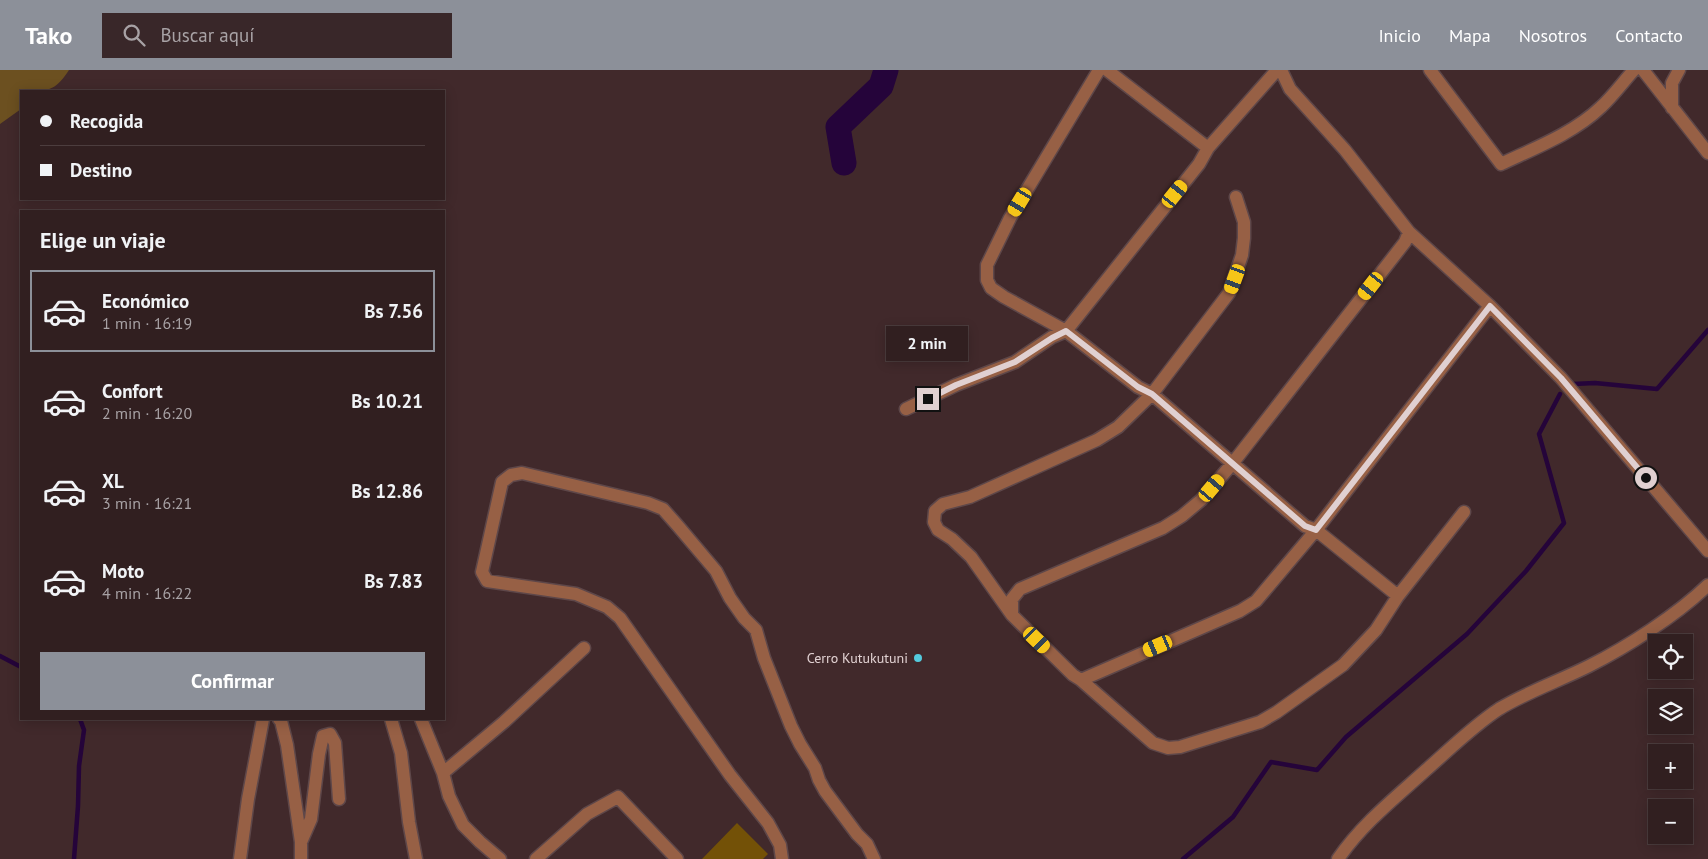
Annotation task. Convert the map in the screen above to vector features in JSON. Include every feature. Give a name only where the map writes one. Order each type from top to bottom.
[{"type":"street","points":[[1099,70],[1010,218],[987,265],[987,280],[991,288],[1066,331],[1138,387],[1152,394],[1305,526],[1316,530],[1398,596]]},
{"type":"street","points":[[1107,70],[1208,148]]},
{"type":"street","points":[[906,409],[956,385],[1015,362],[1066,331],[1200,164],[1208,148],[1277,70]]},
{"type":"street","points":[[1281,70],[1290,89],[1345,150],[1409,232],[1490,306],[1561,378],[1708,551]]},
{"type":"street","points":[[1430,70],[1501,164],[1545,143],[1582,122],[1601,108],[1634,70]]},
{"type":"street","points":[[1643,70],[1708,153]]},
{"type":"street","points":[[1672,108],[1672,83],[1679,70]]},
{"type":"street","points":[[1236,197],[1244,222],[1244,238],[1242,255],[1230,293],[1152,394],[1118,427],[1097,440],[970,496],[943,504],[935,512],[934,522],[938,530],[971,557],[1012,615],[1073,675],[1152,743],[1168,748],[1180,747],[1260,722],[1343,665],[1376,630],[1398,596],[1464,512]]},
{"type":"street","points":[[1012,615],[1012,599],[1020,589],[1163,528],[1202,500],[1405,242],[1409,232]]},
{"type":"street","points":[[1081,680],[1240,612],[1256,601],[1316,530],[1490,306]]},
{"type":"street","points":[[782,859],[780,845],[768,823],[730,775],[620,618],[607,607],[576,594],[487,581],[484,578],[482,572],[502,482],[511,475],[522,473],[648,503],[663,509],[716,571],[730,598],[744,618],[756,630],[764,658],[800,744],[815,768],[825,792],[856,834],[867,844],[874,859]]},
{"type":"street","points":[[1338,859],[1364,827],[1382,809],[1469,732],[1500,709],[1590,666],[1621,648],[1677,610],[1708,585]]},
{"type":"street","points":[[443,773],[504,722],[584,648]]},
{"type":"street","points":[[240,859],[248,799],[263,720]]},
{"type":"street","points":[[280,720],[287,745],[302,859]]},
{"type":"street","points":[[391,720],[401,754],[409,822],[416,859]]},
{"type":"street","points":[[421,720],[443,773],[449,796],[463,825],[500,859]]},
{"type":"street","points":[[301,842],[312,819],[319,754],[324,736],[330,734],[335,743],[339,799]]},
{"type":"street","points":[[536,859],[587,814],[618,797],[677,859]]},
{"type":"shaded area","points":[[0,70],[69,70],[64,78],[54,87],[44,90],[20,90],[20,110],[0,124]]},
{"type":"shaded area","points":[[737,823],[768,854],[763,859],[702,859]]},
{"type":"waterway","points":[[844,163],[838,127],[881,86],[886,70]]},
{"type":"waterway","points":[[1573,384],[1595,383],[1657,389],[1708,330]]},
{"type":"waterway","points":[[1183,859],[1233,817],[1271,762],[1317,770],[1346,737],[1467,634],[1526,571],[1564,523],[1539,434],[1560,394]]},
{"type":"waterway","points":[[0,656],[20,666]]},
{"type":"waterway","points":[[74,859],[79,766],[84,730],[80,720]]},
{"type":"place","name":"Cerro Kutukutuni","points":[[918,658]]},
{"type":"route","points":[[928,399],[956,385],[1015,362],[1066,331],[1138,387],[1152,394],[1305,526],[1316,530],[1490,306],[1561,378],[1646,478]]}]
